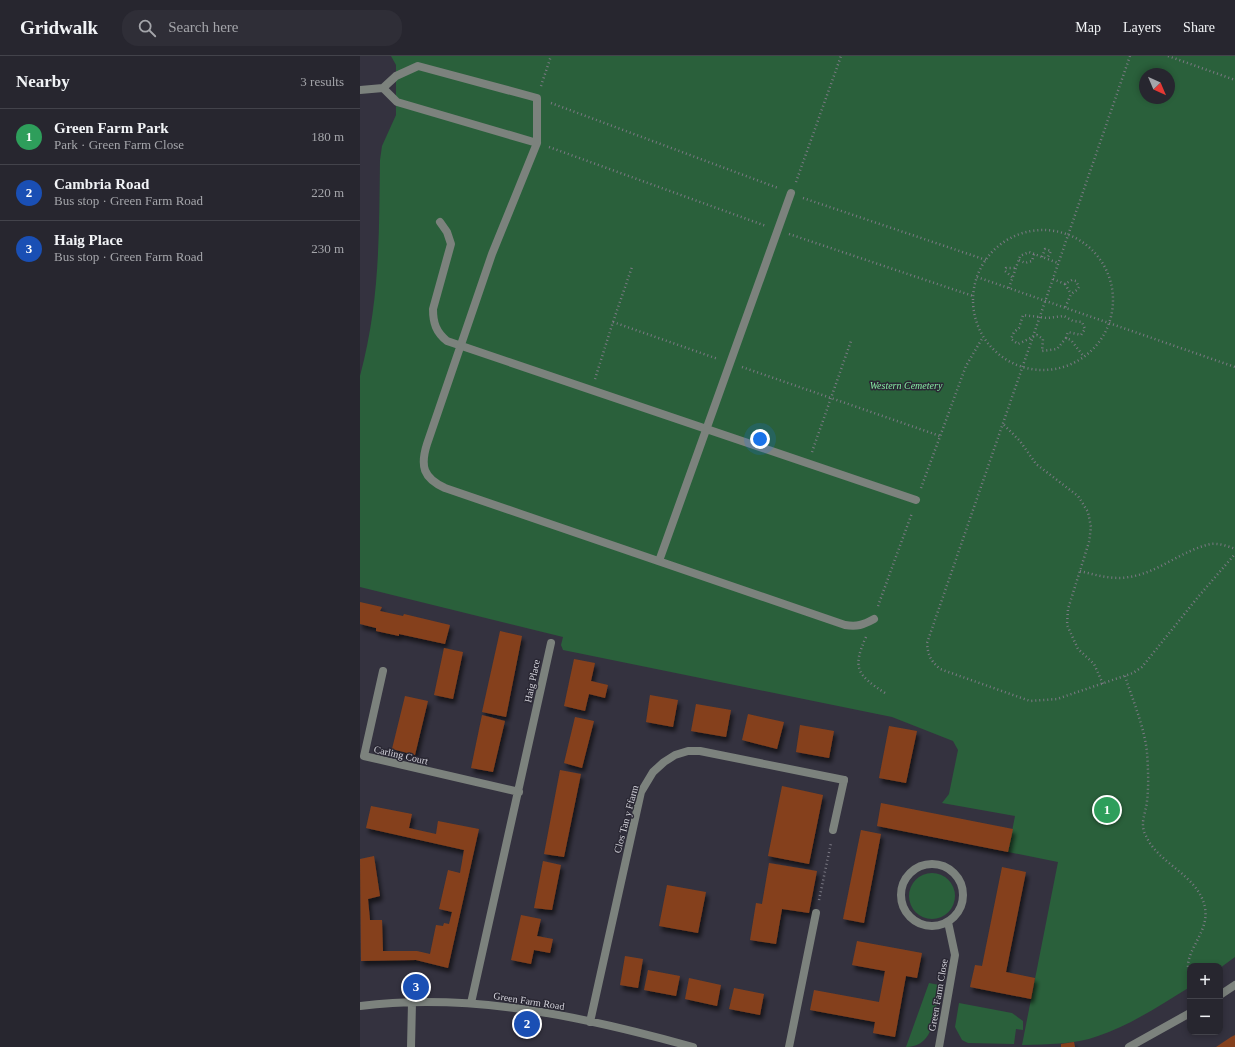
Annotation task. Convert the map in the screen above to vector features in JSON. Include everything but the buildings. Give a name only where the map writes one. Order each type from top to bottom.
[{"type":"street","points":[[360,90],[383,88],[396,76],[418,66],[537,98],[537,143],[492,254],[423,457],[423,467],[426,474],[433,481],[445,488],[845,625],[854,627],[874,619]]},
{"type":"street","points":[[383,88],[396,102],[537,143]]},
{"type":"street","points":[[659,561],[779,231],[791,193]]},
{"type":"street","points":[[440,222],[447,232],[451,244],[433,309],[436,329],[442,337],[460,347],[707,428],[916,500]]},
{"type":"street","name":"Haig Place","points":[[471,1003],[551,643]]},
{"type":"street","name":"Carling Court","points":[[383,671],[364,756],[518,792]]},
{"type":"street","name":"Clos Tan y Ffarm","points":[[590,1022],[641,792],[653,772],[675,755],[700,751],[844,780],[833,830]]},
{"type":"street","points":[[933,863],[944,865],[952,870],[959,878],[963,887],[964,897],[962,907],[956,916],[948,922],[938,926],[928,926],[917,923],[909,916],[903,907],[901,897],[902,886],[907,876],[914,869],[933,863]]},
{"type":"street","points":[[789,1047],[816,912]]},
{"type":"street","name":"Green Farm Close","points":[[940,1047],[955,955],[948,922]]},
{"type":"street","points":[[1223,993],[1235,985]]},
{"type":"street","points":[[411,1047],[412,1002]]},
{"type":"street","name":"Green Farm Road","points":[[360,1006],[412,1002],[471,1003],[503,1006],[590,1022],[693,1047]]},
{"type":"street","points":[[1130,1047],[1187,1015]]},
{"type":"path","points":[[552,56],[537,98],[791,193],[986,260]]},
{"type":"path","points":[[791,193],[841,56]]},
{"type":"path","points":[[1130,56],[1022,368],[1004,425],[927,643],[927,653],[932,662],[940,669],[1030,701],[1057,699],[1133,674],[1142,667],[1198,597],[1235,554]]},
{"type":"path","points":[[1168,56],[1235,80]]},
{"type":"path","points":[[537,143],[779,231],[973,296]]},
{"type":"path","points":[[1046,230],[1068,235],[1087,245],[1102,260],[1111,280],[1113,301],[1109,323],[1100,342],[1084,357],[1065,367],[1044,370],[1022,368],[1007,360],[994,350],[983,337],[975,317],[973,296],[977,277],[986,260],[1002,243],[1022,233],[1046,230]]},
{"type":"path","points":[[1042,257],[1045,249],[1051,251],[1047,259]]},
{"type":"path","points":[[1009,288],[1020,256],[1029,252],[1058,263]]},
{"type":"path","points":[[1019,260],[1025,263],[1032,261],[1034,254]]},
{"type":"path","points":[[592,390],[632,267]]},
{"type":"path","points":[[1012,277],[1005,271],[1006,268],[1016,268]]},
{"type":"path","points":[[977,277],[1235,367]]},
{"type":"path","points":[[1053,279],[1065,284],[1071,294]]},
{"type":"path","points":[[1065,284],[1072,280],[1076,281],[1079,287],[1071,294],[1065,308]]},
{"type":"path","points":[[1023,315],[1047,318],[1064,316],[1073,321],[1082,322],[1085,329],[1081,336],[1068,332],[1066,338],[1057,349],[1042,351],[1043,339],[1036,335],[1018,344],[1010,339],[1014,332],[1019,328],[1023,315]]},
{"type":"path","points":[[613,322],[940,436]]},
{"type":"path","points":[[885,693],[867,682],[860,671],[857,656],[874,619],[966,366],[983,337]]},
{"type":"path","points":[[1066,338],[1071,340],[1084,357]]},
{"type":"path","points":[[808,463],[851,341]]},
{"type":"path","points":[[1004,425],[1020,441],[1036,464],[1078,496],[1088,512],[1091,527],[1080,571],[1068,609],[1067,625],[1078,649],[1094,664],[1103,684]]},
{"type":"path","points":[[1080,571],[1113,578],[1130,577],[1162,566],[1186,553],[1212,544],[1235,549]]},
{"type":"path","points":[[1125,676],[1144,733],[1147,752],[1148,802],[1142,820],[1144,833],[1151,846],[1199,892],[1205,910],[1203,930],[1187,963]]},
{"type":"path","points":[[816,912],[833,830]]},
{"type":"green space","name":"Western Cemetery","points":[[391,56],[1235,56],[1235,957],[1223,966],[1223,963],[1187,963],[1187,989],[1122,1027],[1110,1032],[1070,1043],[1022,1045],[1058,862],[1008,852],[1015,816],[942,803],[949,794],[958,750],[953,741],[892,717],[563,650],[561,645],[563,637],[360,587],[360,376],[367,348],[375,295],[379,242],[380,160],[382,146],[396,115],[396,65]]},
{"type":"green space","points":[[932,873],[945,877],[951,883],[955,896],[951,909],[945,915],[932,919],[919,915],[913,909],[909,896],[913,883],[919,877]]},
{"type":"green space","points":[[929,983],[939,985],[933,1025],[924,1041],[916,1045],[906,1047]]},
{"type":"green space","points":[[959,1003],[1012,1013],[1023,1021],[1023,1030],[1016,1029],[1014,1044],[968,1043],[962,1040],[955,1027]]},
{"type":"place","name":"Green Farm Park","points":[[1107,810]]},
{"type":"place","name":"Haig Place","points":[[416,987]]},
{"type":"place","name":"Cambria Road","points":[[527,1024]]}]
